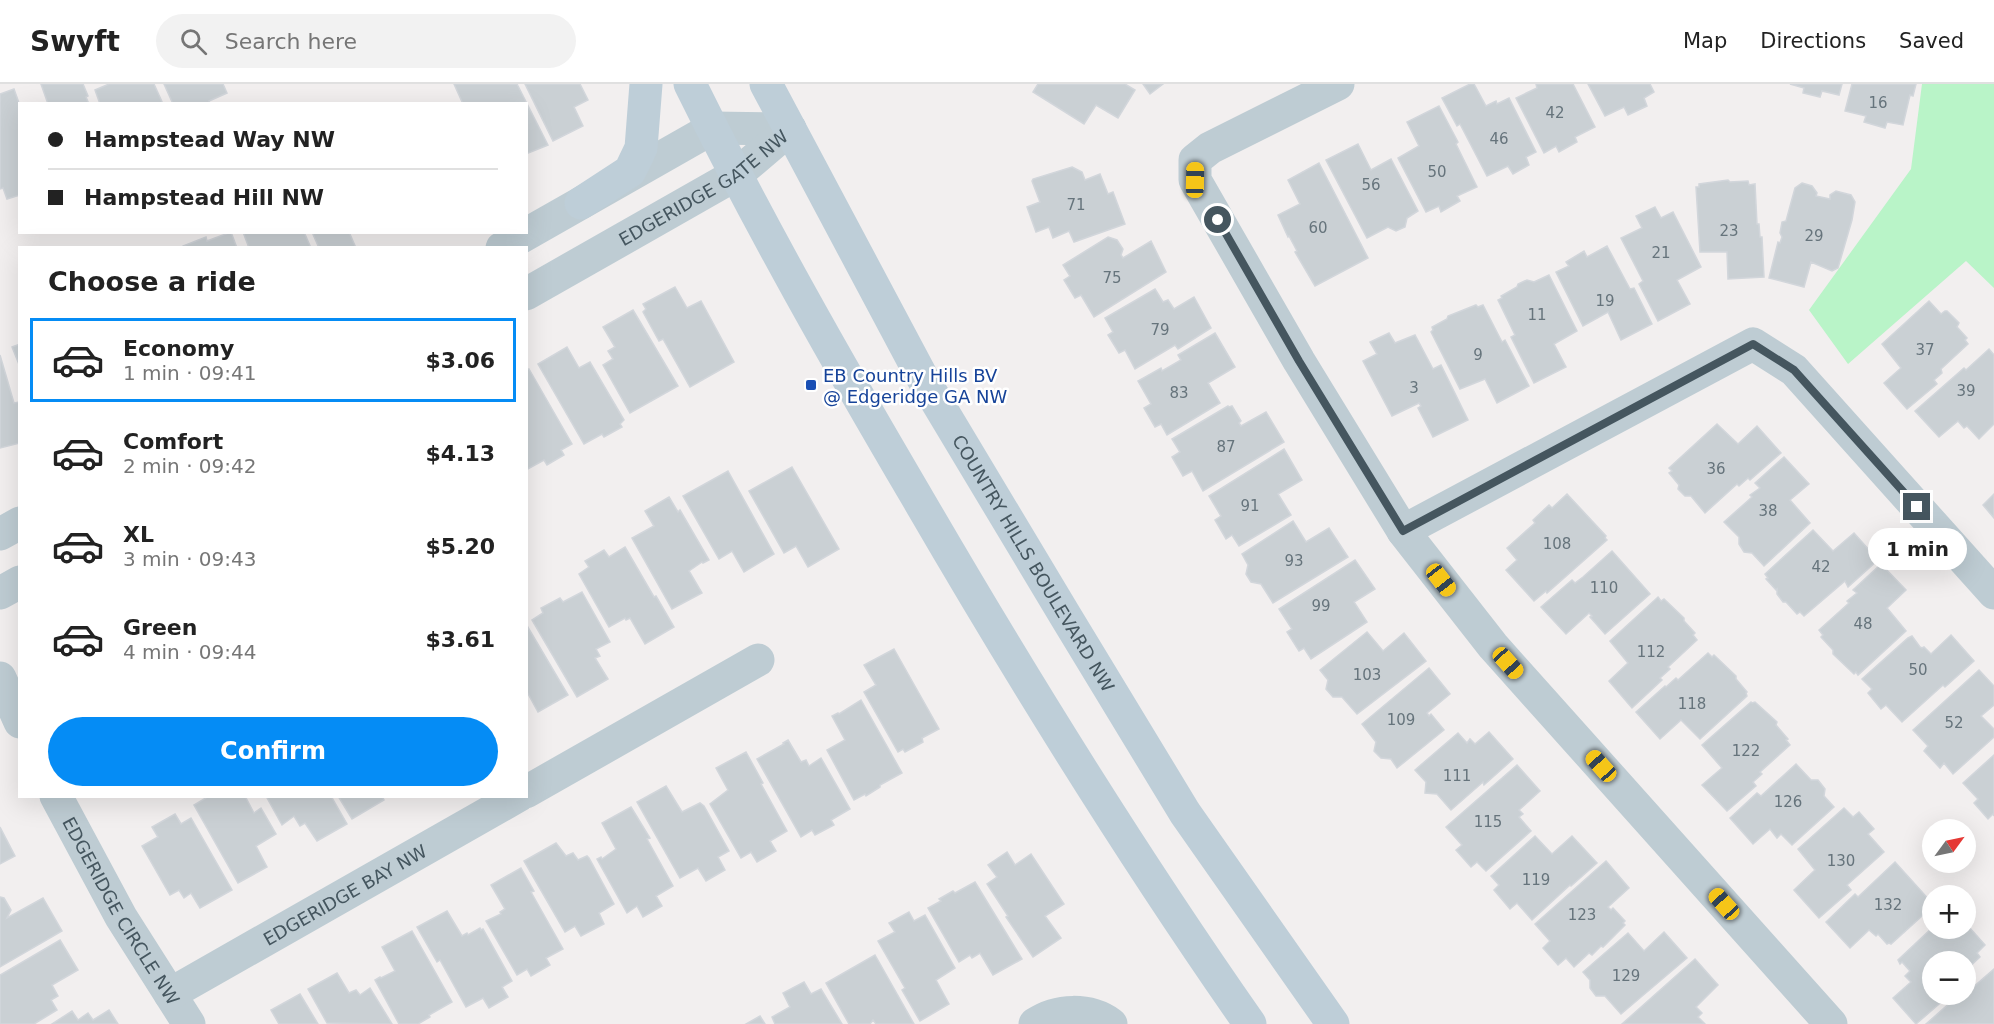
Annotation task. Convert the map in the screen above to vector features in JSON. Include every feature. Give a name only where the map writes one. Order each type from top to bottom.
[{"type":"main road","points":[[581,203],[630,171],[641,148],[646,84]]},
{"type":"main road","points":[[690,84],[808,307],[994,630],[1101,801],[1250,1024]]},
{"type":"main road","name":"COUNTRY HILLS BOULEVARD NW","points":[[766,84],[922,377],[1082,644],[1185,813],[1333,1024]]},
{"type":"street","points":[[1338,84],[1210,148],[1195,160],[1195,180],[1299,361],[1403,531],[1493,646],[1832,1024]]},
{"type":"street","points":[[528,233],[713,128]]},
{"type":"street","name":"EDGERIDGE GATE NW","points":[[713,128],[790,129]]},
{"type":"street","name":"EDGERIDGE GATE NW","points":[[528,293],[736,174],[790,129]]},
{"type":"street","points":[[506,246],[527,234]]},
{"type":"street","points":[[1403,531],[1753,344],[1794,370],[1994,593]]},
{"type":"street","points":[[0,534],[18,524]]},
{"type":"street","points":[[0,593],[18,583]]},
{"type":"street","points":[[528,791],[758,660]]},
{"type":"street","points":[[0,678],[18,718]]},
{"type":"street","name":"EDGERIDGE CIRCLE NW","points":[[57,798],[121,916],[189,1024]]},
{"type":"street","name":"EDGERIDGE BAY NW","points":[[170,994],[514,798]]},
{"type":"street","points":[[1035,1024],[1044,1018],[1063,1013],[1086,1013],[1103,1018],[1112,1024]]},
{"type":"green space","points":[[1922,84],[1994,84],[1994,288],[1966,261],[1848,364],[1809,310],[1911,169]]},
{"type":"building","points":[[41,84],[83,84],[88,96],[86,97],[88,102],[47,102]]},
{"type":"building","points":[[109,84],[154,84],[162,102],[99,102],[95,90]]},
{"type":"building","points":[[164,84],[223,84],[227,93],[209,102],[172,102]]},
{"type":"building","points":[[454,84],[517,84],[526,102],[462,102]]},
{"type":"building","points":[[525,84],[580,84],[588,100],[574,107],[583,126],[553,141]]},
{"type":"building","points":[[1038,84],[1125,84],[1135,90],[1118,118],[1096,105],[1084,124],[1033,92]]},
{"type":"building","points":[[1143,84],[1163,84],[1150,94]]},
{"type":"building","points":[[1474,84],[1486,106],[1509,98],[1536,152],[1526,157],[1529,165],[1513,174],[1508,166],[1487,176],[1460,124],[1457,126],[1442,98]]},
{"type":"building","points":[[1536,84],[1573,84],[1595,127],[1575,137],[1577,142],[1559,152],[1556,146],[1544,153],[1516,98],[1537,88]]},
{"type":"building","points":[[1588,84],[1650,84],[1654,92],[1644,98],[1647,106],[1628,115],[1624,107],[1605,116]]},
{"type":"building","points":[[1790,84],[1842,84],[1839,95],[1822,91],[1820,97],[1803,93],[1804,88]]},
{"type":"building","points":[[1852,84],[1916,84],[1913,96],[1910,95],[1903,125],[1887,122],[1885,128],[1864,122],[1866,116],[1845,111]]},
{"type":"building","points":[[14,89],[19,102],[18,196],[7,199],[3,188],[0,189],[0,94]]},
{"type":"building","points":[[528,106],[548,145],[528,153]]},
{"type":"building","points":[[1439,106],[1458,142],[1456,144],[1477,187],[1457,196],[1460,201],[1441,212],[1439,206],[1426,212],[1398,158],[1419,146],[1407,122]]},
{"type":"building","points":[[1358,144],[1371,170],[1391,159],[1418,211],[1407,218],[1405,227],[1396,231],[1388,227],[1367,238],[1326,160]]},
{"type":"building","points":[[1319,163],[1368,258],[1315,286],[1295,252],[1297,251],[1278,215],[1300,204],[1288,180]]},
{"type":"building","points":[[1072,167],[1082,172],[1085,180],[1100,174],[1108,194],[1113,192],[1125,224],[1074,242],[1069,231],[1053,238],[1049,227],[1036,232],[1027,207],[1040,202],[1033,179]]},
{"type":"building","points":[[1728,180],[1730,182],[1748,181],[1749,185],[1755,184],[1757,224],[1759,224],[1760,237],[1762,237],[1764,277],[1728,279],[1727,252],[1700,252],[1696,187],[1699,187],[1699,184]]},
{"type":"building","points":[[1802,183],[1812,186],[1817,193],[1816,196],[1830,199],[1830,195],[1836,191],[1851,195],[1855,202],[1838,268],[1832,271],[1811,262],[1804,287],[1769,278],[1778,242],[1780,243],[1782,237],[1780,233],[1782,222],[1786,221],[1795,188]]},
{"type":"building","points":[[1655,207],[1661,218],[1673,212],[1701,267],[1677,280],[1690,304],[1658,321],[1639,284],[1643,281],[1621,238],[1642,228],[1636,216]]},
{"type":"building","points":[[232,234],[236,246],[183,246],[206,237],[207,241]]},
{"type":"building","points":[[244,234],[305,234],[310,246],[248,246]]},
{"type":"building","points":[[313,234],[350,234],[355,246],[318,246]]},
{"type":"building","points":[[1108,237],[1117,240],[1123,249],[1121,255],[1123,258],[1151,241],[1166,272],[1094,317],[1081,295],[1075,298],[1064,280],[1070,276],[1063,265]]},
{"type":"building","points":[[1607,246],[1630,289],[1634,288],[1652,324],[1621,340],[1608,312],[1583,326],[1556,272],[1569,266],[1566,262],[1584,251],[1587,257]]},
{"type":"building","points":[[1549,275],[1577,331],[1554,344],[1566,367],[1534,383],[1511,337],[1515,335],[1498,300],[1518,284],[1527,280],[1534,282]]},
{"type":"building","points":[[675,287],[687,308],[701,301],[734,362],[690,387],[663,339],[659,341],[643,312],[646,309],[643,304]]},
{"type":"building","points":[[1155,289],[1163,302],[1168,300],[1174,309],[1194,297],[1211,328],[1178,349],[1175,345],[1135,369],[1125,350],[1119,353],[1108,335],[1113,332],[1105,318]]},
{"type":"building","points":[[1929,301],[1941,314],[1947,311],[1959,323],[1957,327],[1967,338],[1965,340],[1968,344],[1941,369],[1942,373],[1934,380],[1937,384],[1907,409],[1884,383],[1901,368],[1882,344]]},
{"type":"building","points":[[1476,305],[1478,307],[1483,305],[1502,342],[1505,340],[1529,386],[1497,403],[1485,379],[1460,389],[1431,332],[1432,327],[1447,319],[1448,316]]},
{"type":"building","points":[[633,310],[678,386],[630,413],[603,365],[613,359],[608,351],[615,347],[603,327]]},
{"type":"building","points":[[1215,333],[1235,367],[1208,383],[1220,403],[1167,435],[1161,424],[1155,427],[1144,408],[1151,404],[1138,381],[1181,360],[1178,355]]},
{"type":"building","points":[[1389,333],[1395,343],[1415,335],[1433,369],[1441,365],[1468,420],[1433,437],[1418,408],[1421,406],[1419,403],[1392,416],[1363,361],[1377,354],[1370,342]]},
{"type":"building","points":[[18,345],[18,362],[12,347]]},
{"type":"building","points":[[567,347],[579,368],[590,362],[624,420],[620,424],[622,427],[584,444],[538,364]]},
{"type":"building","points":[[1989,349],[1994,355],[1994,424],[1979,439],[1967,426],[1964,428],[1958,421],[1939,437],[1915,411]]},
{"type":"building","points":[[0,355],[14,403],[18,402],[18,444],[0,448]]},
{"type":"building","points":[[528,369],[572,444],[561,450],[564,455],[547,465],[544,460],[528,469]]},
{"type":"building","points":[[1228,406],[1232,406],[1241,421],[1239,423],[1241,426],[1266,412],[1284,442],[1203,491],[1192,471],[1183,476],[1172,457],[1180,452],[1172,439]]},
{"type":"building","points":[[1717,424],[1738,444],[1757,426],[1781,453],[1750,480],[1748,478],[1739,486],[1737,484],[1705,513],[1691,496],[1685,496],[1678,489],[1679,485],[1669,473],[1672,471],[1669,468]]},
{"type":"building","points":[[1284,449],[1302,480],[1278,494],[1291,515],[1239,546],[1232,535],[1226,539],[1215,520],[1221,516],[1209,496]]},
{"type":"building","points":[[1784,457],[1809,484],[1790,500],[1810,523],[1764,566],[1752,553],[1744,552],[1739,544],[1739,537],[1724,522],[1760,488],[1755,483]]},
{"type":"building","points":[[792,467],[839,549],[808,567],[796,546],[784,553],[749,491]]},
{"type":"building","points":[[728,471],[774,554],[744,572],[732,551],[719,559],[683,496]]},
{"type":"building","points":[[1567,494],[1606,536],[1607,540],[1547,593],[1546,591],[1534,601],[1506,570],[1517,560],[1507,548],[1535,523],[1533,520],[1549,505],[1552,508]]},
{"type":"building","points":[[1994,494],[1994,518],[1983,505]]},
{"type":"building","points":[[669,497],[678,512],[680,510],[709,560],[689,571],[702,593],[672,609],[632,538],[654,526],[645,511]]},
{"type":"building","points":[[1293,521],[1306,542],[1329,528],[1348,557],[1273,603],[1261,584],[1251,582],[1246,574],[1248,565],[1242,554]]},
{"type":"building","points":[[1813,530],[1833,551],[1854,533],[1878,560],[1848,587],[1845,581],[1804,616],[1800,612],[1797,614],[1786,602],[1783,602],[1777,594],[1777,589],[1766,579],[1768,578],[1765,574]]},
{"type":"building","points":[[625,547],[674,627],[645,644],[630,618],[626,620],[625,618],[609,627],[579,574],[589,567],[585,561],[604,550],[609,557]]},
{"type":"building","points":[[1612,551],[1650,594],[1605,634],[1589,613],[1566,634],[1541,607],[1572,580],[1575,583],[1583,577]]},
{"type":"building","points":[[1355,560],[1375,589],[1354,602],[1367,622],[1311,659],[1304,648],[1299,651],[1287,632],[1292,629],[1279,609]]},
{"type":"building","points":[[1881,564],[1906,590],[1887,608],[1906,631],[1858,675],[1856,672],[1854,674],[1833,654],[1833,650],[1821,637],[1823,635],[1819,630],[1849,603],[1847,601],[1857,593],[1853,590]]},
{"type":"building","points":[[582,592],[610,642],[596,649],[600,656],[595,658],[608,679],[577,697],[532,620],[543,613],[541,608],[560,598],[563,602]]},
{"type":"building","points":[[1658,597],[1661,601],[1664,599],[1684,618],[1695,633],[1693,635],[1697,640],[1668,667],[1670,669],[1660,678],[1662,680],[1632,708],[1609,681],[1628,663],[1610,641]]},
{"type":"building","points":[[528,627],[568,695],[538,712],[528,694]]},
{"type":"building","points":[[1367,632],[1383,651],[1404,633],[1426,661],[1357,714],[1342,697],[1333,697],[1326,689],[1328,680],[1320,670]]},
{"type":"building","points":[[1951,635],[1974,661],[1902,722],[1886,705],[1881,709],[1868,693],[1872,689],[1862,679],[1912,636],[1920,647],[1924,647],[1931,654]]},
{"type":"building","points":[[894,649],[939,729],[922,738],[923,742],[905,752],[903,749],[898,752],[864,692],[876,685],[864,665]]},
{"type":"building","points":[[1708,653],[1712,657],[1714,655],[1736,676],[1747,692],[1747,696],[1700,739],[1681,720],[1660,739],[1636,712],[1665,686],[1676,678],[1678,680]]},
{"type":"building","points":[[1429,668],[1450,694],[1427,713],[1429,716],[1431,714],[1444,730],[1397,768],[1391,759],[1381,758],[1374,751],[1376,742],[1362,724]]},
{"type":"building","points":[[1979,670],[1994,686],[1994,705],[1981,716],[1994,729],[1994,737],[1953,774],[1944,763],[1940,768],[1924,751],[1928,746],[1913,730]]},
{"type":"building","points":[[861,700],[902,773],[866,796],[865,794],[854,800],[827,750],[845,740],[832,716]]},
{"type":"building","points":[[1751,702],[1755,702],[1777,722],[1776,725],[1788,739],[1786,740],[1790,745],[1760,772],[1762,774],[1753,782],[1756,786],[1727,811],[1702,785],[1722,768],[1702,745]]},
{"type":"building","points":[[1489,732],[1513,759],[1451,810],[1437,794],[1425,793],[1426,782],[1415,770],[1458,733],[1467,743],[1470,739],[1475,744]]},
{"type":"building","points":[[788,740],[801,762],[806,760],[809,766],[821,758],[850,809],[831,820],[834,825],[815,835],[812,830],[801,837],[757,759]]},
{"type":"building","points":[[746,752],[787,831],[770,841],[776,851],[757,862],[751,852],[741,858],[710,804],[728,790],[716,768]]},
{"type":"building","points":[[1994,755],[1994,816],[1993,814],[1988,819],[1974,803],[1978,799],[1963,783]]},
{"type":"building","points":[[1796,764],[1811,780],[1818,780],[1825,789],[1824,796],[1834,807],[1792,845],[1781,834],[1777,838],[1770,829],[1753,844],[1730,818],[1757,793],[1761,796]]},
{"type":"building","points":[[1517,765],[1540,791],[1519,810],[1523,814],[1519,817],[1531,831],[1486,871],[1477,862],[1471,867],[1456,850],[1462,845],[1446,827]]},
{"type":"building","points":[[666,786],[682,812],[700,803],[704,806],[729,851],[718,857],[725,870],[706,881],[698,868],[680,878],[637,802]]},
{"type":"building","points":[[206,798],[246,798],[254,813],[261,808],[276,834],[256,846],[267,867],[238,883],[194,805]]},
{"type":"building","points":[[267,798],[332,798],[347,824],[317,841],[305,823],[300,826],[294,816],[282,825]]},
{"type":"building","points":[[339,798],[383,798],[384,800],[352,819]]},
{"type":"building","points":[[631,807],[650,838],[647,839],[673,886],[656,896],[662,906],[643,917],[637,906],[627,913],[597,859],[601,857],[602,859],[616,849],[602,823]]},
{"type":"building","points":[[1844,808],[1853,817],[1859,812],[1874,829],[1868,834],[1884,852],[1847,885],[1851,890],[1819,918],[1794,890],[1815,870],[1798,849]]},
{"type":"building","points":[[175,814],[181,824],[191,818],[232,890],[200,908],[191,893],[184,898],[179,890],[170,895],[142,846],[158,837],[152,827]]},
{"type":"building","points":[[0,827],[15,856],[0,864]]},
{"type":"building","points":[[1535,836],[1552,854],[1572,836],[1597,863],[1532,920],[1517,903],[1510,909],[1494,890],[1499,885],[1491,876]]},
{"type":"building","points":[[556,843],[566,856],[573,853],[578,860],[587,856],[589,858],[614,904],[599,913],[604,924],[581,936],[575,926],[565,932],[524,861]]},
{"type":"building","points":[[1007,852],[1015,865],[1031,854],[1064,904],[1045,916],[1061,938],[1033,957],[987,884],[997,877],[988,865]]},
{"type":"building","points":[[1606,861],[1629,888],[1608,907],[1611,910],[1613,908],[1625,921],[1623,923],[1625,925],[1603,947],[1601,946],[1592,955],[1589,953],[1574,967],[1566,958],[1558,965],[1543,948],[1550,941],[1535,924]]},
{"type":"building","points":[[1895,862],[1922,892],[1922,916],[1891,944],[1887,944],[1878,934],[1876,936],[1869,930],[1850,948],[1826,922],[1855,894],[1858,897]]},
{"type":"building","points":[[521,868],[534,891],[531,892],[563,949],[546,958],[550,965],[531,976],[527,969],[517,975],[486,921],[501,914],[500,912],[505,909],[491,885]]},
{"type":"building","points":[[975,882],[1022,959],[993,975],[980,953],[972,958],[970,955],[959,962],[928,908],[953,891],[955,893]]},
{"type":"building","points":[[0,897],[4,898],[11,910],[7,918],[43,898],[62,931],[0,967]]},
{"type":"building","points":[[447,911],[462,936],[480,928],[483,929],[512,981],[502,987],[508,997],[489,1008],[483,998],[466,1007],[440,960],[437,962],[417,927]]},
{"type":"building","points":[[909,912],[914,921],[925,915],[955,968],[936,980],[949,1004],[920,1021],[902,990],[905,988],[878,941],[895,932],[889,923]]},
{"type":"building","points":[[412,931],[452,1002],[418,1024],[399,1024],[375,980],[395,971],[382,947]]},
{"type":"building","points":[[1664,932],[1687,958],[1621,1014],[1605,996],[1596,996],[1590,988],[1590,980],[1583,972],[1628,933],[1644,951]]},
{"type":"building","points":[[1976,935],[1985,945],[1977,953],[1980,957],[1976,961],[1976,951],[1922,951],[1922,1005],[1938,1005],[1916,1024],[1893,998],[1911,982],[1905,976],[1910,971],[1898,960],[1922,937],[1976,939]]},
{"type":"building","points":[[60,940],[78,970],[52,985],[58,996],[51,1000],[57,1010],[34,1024],[0,1024],[0,975]]},
{"type":"building","points":[[875,955],[914,1024],[876,1024],[873,1020],[870,1024],[849,1024],[826,983]]},
{"type":"building","points":[[1695,959],[1718,985],[1696,1007],[1702,1013],[1698,1017],[1705,1024],[1622,1024]]},
{"type":"building","points":[[1994,969],[1994,1024],[1926,1024],[1948,1005],[1976,1005],[1976,985]]},
{"type":"building","points":[[337,973],[349,993],[356,990],[360,995],[370,988],[392,1024],[327,1023],[308,989]]},
{"type":"building","points":[[804,982],[811,994],[821,989],[842,1024],[775,1024],[772,1017],[790,1007],[783,993]]},
{"type":"building","points":[[300,994],[318,1024],[279,1024],[271,1010]]},
{"type":"building","points":[[109,1010],[118,1024],[52,1024],[72,1011],[78,1020],[88,1013],[93,1020]]},
{"type":"building","points":[[760,1016],[765,1024],[746,1024]]},
{"type":"place","name":"EB Country Hills BV @ Edgeridge GA NW","points":[[811,385]]},
{"type":"route","points":[[1218,220],[1299,361],[1403,531],[1753,344],[1794,370],[1917,507]]}]
